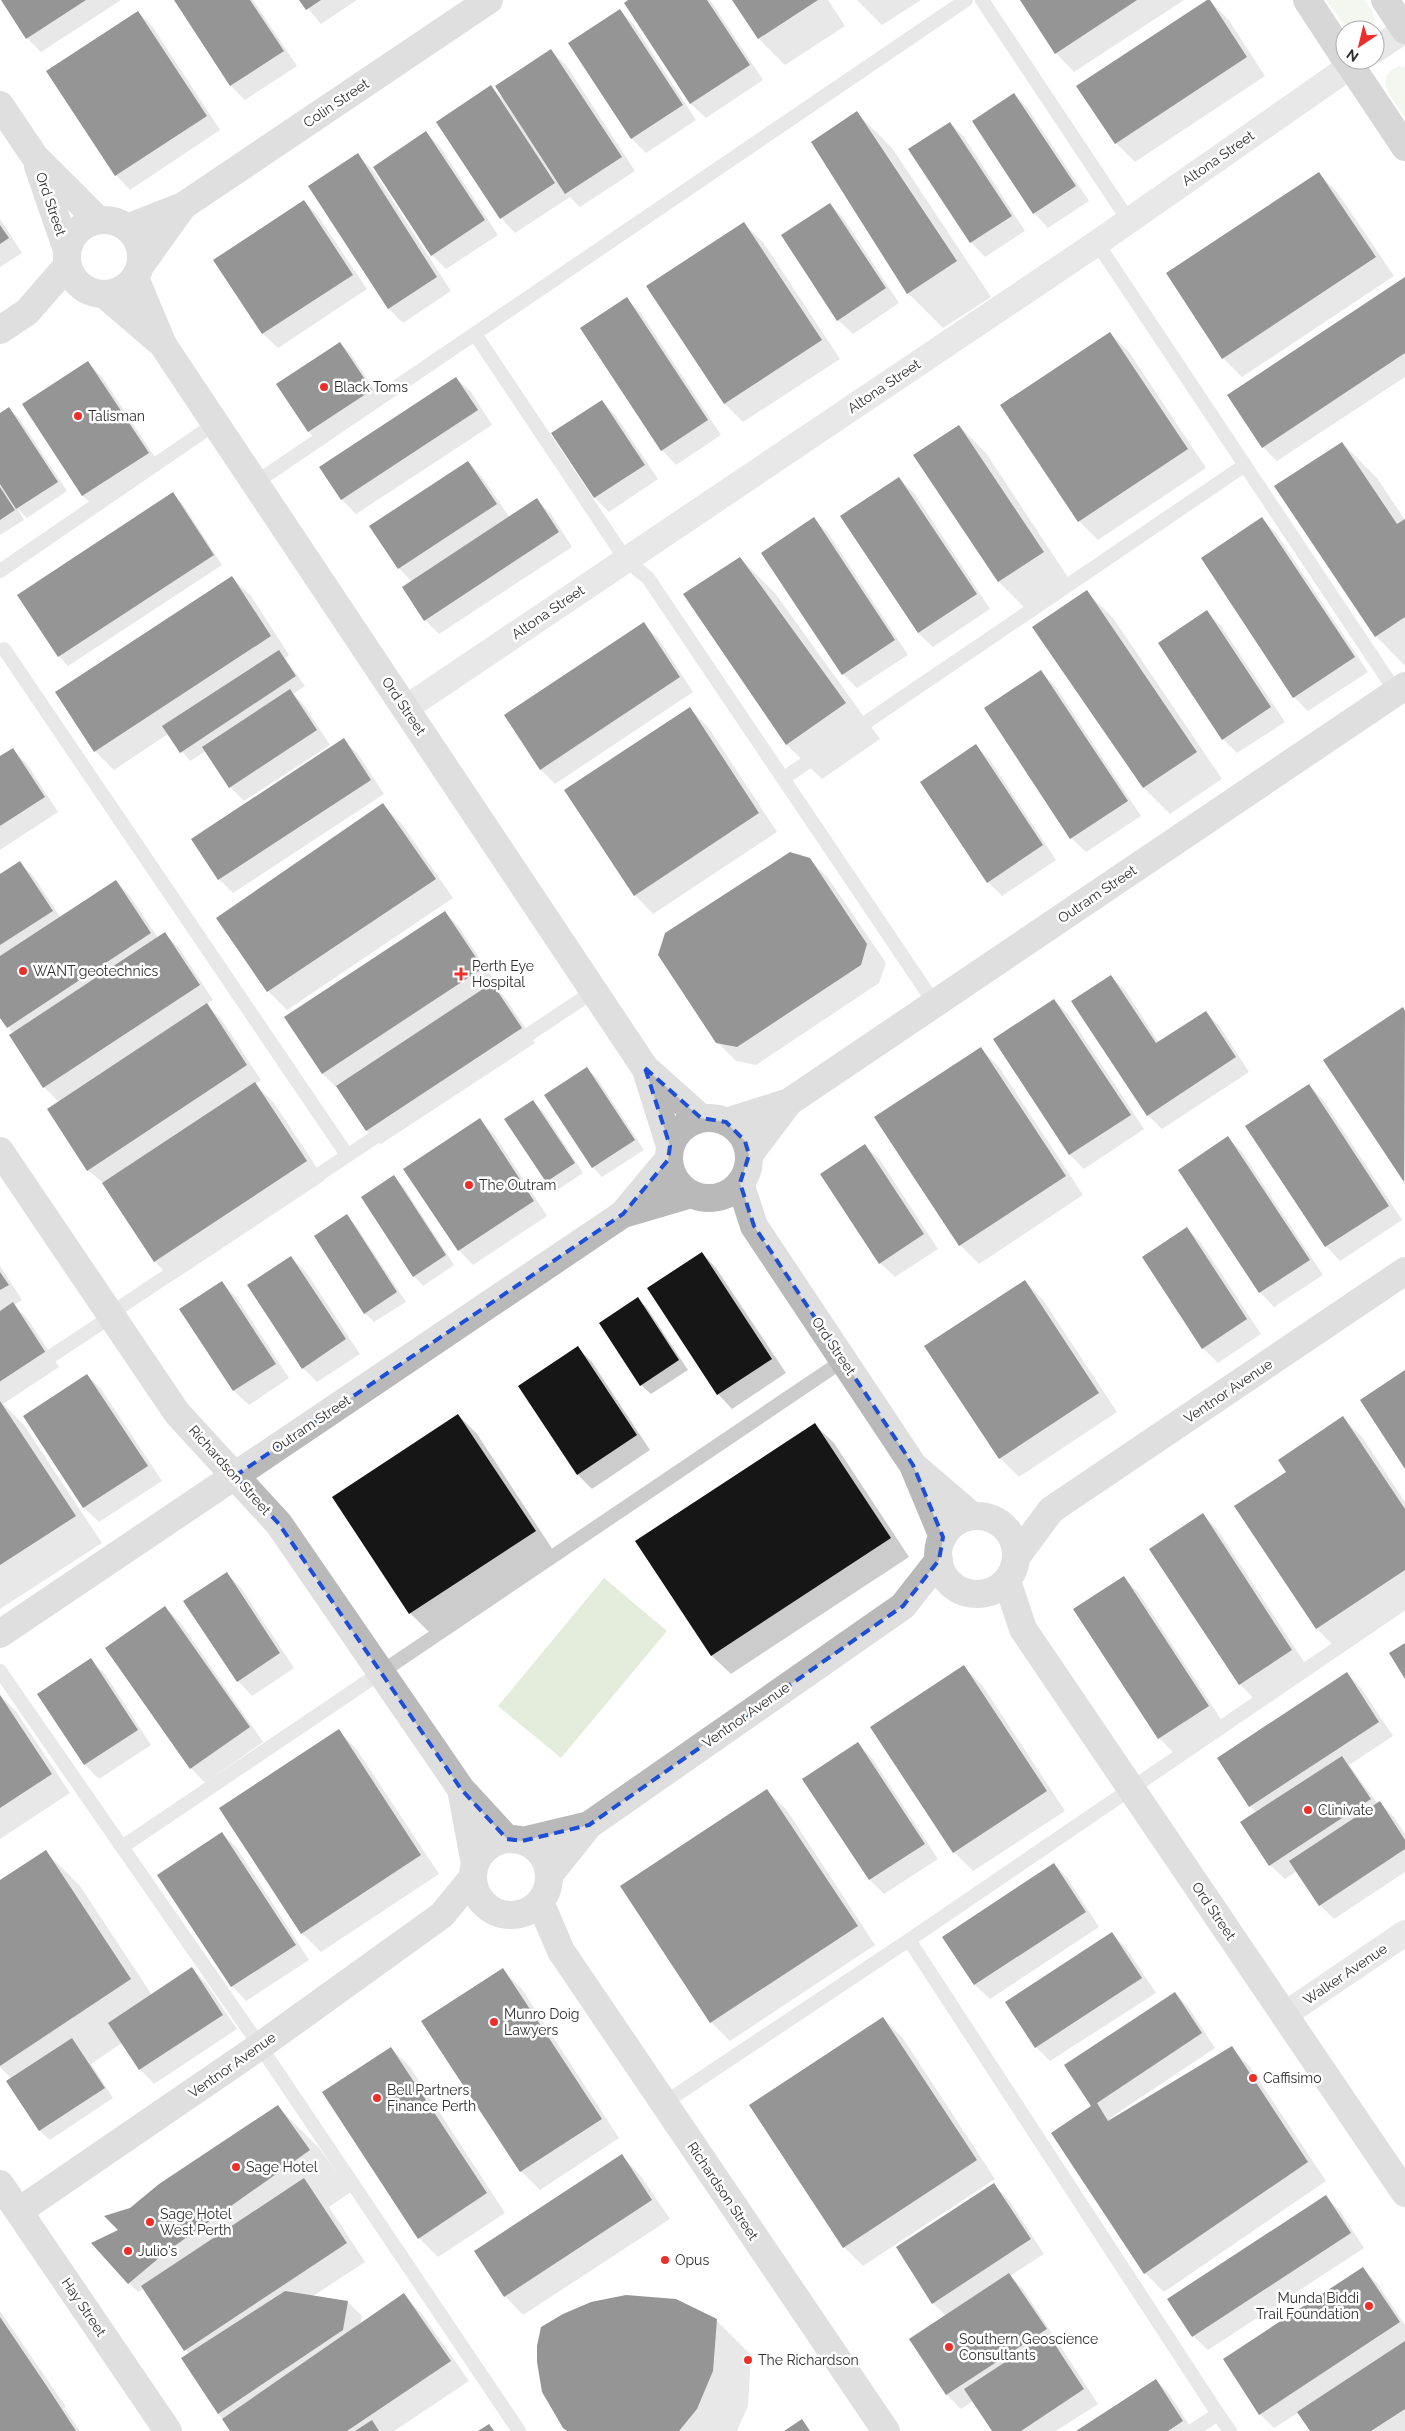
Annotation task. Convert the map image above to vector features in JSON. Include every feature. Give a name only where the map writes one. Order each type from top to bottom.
[{"type":"main road","points":[[1307,0],[1335,40]]},
{"type":"main road","points":[[1385,0],[1405,30]]},
{"type":"main road","points":[[1356,70],[1405,147]]},
{"type":"street","name":"Colin Street","points":[[127,228],[183,206],[489,0]]},
{"type":"street","points":[[1385,43],[1405,30]]},
{"type":"street","name":"Altona Street","points":[[406,708],[1097,243],[1338,70]]},
{"type":"street","name":"Ord Street","points":[[0,106],[35,157],[98,220]]},
{"type":"street","name":"Ord Street","points":[[35,157],[68,258]]},
{"type":"street","name":"Colin Street","points":[[137,272],[183,206]]},
{"type":"street","points":[[0,330],[27,312],[98,293],[116,292],[126,287],[137,272],[139,245],[127,228],[118,223],[98,220],[78,231],[68,258],[27,312]]},
{"type":"street","points":[[68,258],[72,277],[81,286],[98,293]]},
{"type":"street","name":"Ord Street","points":[[137,272],[163,345],[645,1068],[669,1153]]},
{"type":"street","name":"Ord Street","points":[[98,293],[163,345]]},
{"type":"street","name":"Outram Street","points":[[749,1155],[789,1102],[1401,689]]},
{"type":"street","name":"Ord Street","points":[[645,1068],[714,1120]]},
{"type":"street","name":"Outram Street","points":[[714,1120],[789,1102]]},
{"type":"street","points":[[714,1120],[737,1129],[745,1142],[749,1155],[747,1170],[740,1183],[730,1193],[704,1196],[679,1186],[672,1175],[669,1153],[677,1133],[688,1123],[714,1120]]},
{"type":"street","name":"Richardson Street","points":[[0,1150],[177,1413],[279,1524],[461,1789],[514,1840]]},
{"type":"street","name":"Outram Street","points":[[0,1634],[623,1214],[669,1153]]},
{"type":"street","name":"Ord Street","points":[[740,1183],[754,1226],[913,1465],[941,1548]]},
{"type":"street","name":"Ord Street","points":[[704,1196],[754,1226]]},
{"type":"street","name":"Outram Street","points":[[623,1214],[704,1196]]},
{"type":"street","name":"Ventnor Avenue","points":[[998,1522],[1051,1510],[1405,1271]]},
{"type":"street","name":"Ord Street","points":[[913,1465],[972,1516]]},
{"type":"street","name":"Ventnor Avenue","points":[[1012,1568],[1051,1510]]},
{"type":"street","points":[[972,1516],[986,1517],[998,1522],[1012,1537],[1012,1568],[998,1589],[985,1593],[966,1592],[949,1582],[942,1571],[941,1548],[960,1520],[972,1516]]},
{"type":"street","name":"Ventnor Avenue","points":[[549,1875],[589,1825],[903,1606],[941,1548]]},
{"type":"street","name":"Ord Street","points":[[1012,1568],[1023,1629]]},
{"type":"street","name":"Ord Street","points":[[966,1592],[1023,1629],[1405,2193]]},
{"type":"street","name":"Ventnor Avenue","points":[[903,1606],[966,1592]]},
{"type":"street","name":"Richardson Street","points":[[461,1789],[474,1870]]},
{"type":"street","name":"Ventnor Avenue","points":[[514,1840],[589,1825]]},
{"type":"street","points":[[442,1915],[524,1913],[540,1902],[548,1884],[549,1875],[546,1863],[541,1853],[514,1840],[488,1847],[480,1854],[474,1870],[478,1897],[499,1913]]},
{"type":"street","name":"Ventnor Avenue","points":[[19,2211],[260,2046],[442,1915],[474,1870]]},
{"type":"street","name":"Richardson Street","points":[[540,1902],[561,1951],[886,2431]]},
{"type":"street","name":"Richardson Street","points":[[499,1913],[561,1951]]},
{"type":"street","name":"Walker Avenue","points":[[1284,2015],[1405,1933]]},
{"type":"street","name":"Hay Street","points":[[0,2184],[168,2431]]},
{"type":"lane","points":[[255,483],[966,0]]},
{"type":"lane","points":[[982,0],[1129,221]]},
{"type":"lane","points":[[1097,243],[1244,465],[1401,689]]},
{"type":"lane","points":[[475,334],[626,560],[648,578],[935,1004]]},
{"type":"lane","points":[[0,571],[216,423]]},
{"type":"lane","points":[[784,778],[1244,465]]},
{"type":"lane","points":[[1,648],[347,1154]]},
{"type":"lane","points":[[0,1390],[347,1154],[594,991]]},
{"type":"lane","points":[[122,1847],[844,1360]]},
{"type":"lane","points":[[664,2103],[909,1940],[1405,1602]]},
{"type":"lane","points":[[0,1671],[260,2046],[519,2431]]},
{"type":"lane","points":[[909,1940],[1230,2431]]},
{"type":"lane","points":[[1192,2431],[1218,2414]]},
{"type":"lane","points":[[1400,2431],[1405,2427]]},
{"type":"highlighted area","points":[[645,1068],[701,1118],[726,1122],[745,1141],[749,1155],[740,1183],[754,1226],[913,1465],[943,1537],[939,1560],[903,1606],[589,1825],[522,1841],[507,1839],[461,1789],[279,1524],[235,1476],[623,1214],[668,1160],[670,1146]]},
{"type":"green space","points":[[1326,0],[1365,0],[1374,15],[1374,20],[1341,20]]},
{"type":"green space","points":[[1399,66],[1405,67],[1405,117],[1391,97],[1385,83],[1390,71]]},
{"type":"green space","points":[[604,1578],[667,1631],[561,1758],[498,1706]]},
{"type":"building","points":[[1,0],[86,0],[26,39]]},
{"type":"building","points":[[174,0],[250,0],[284,51],[230,86]]},
{"type":"building","points":[[299,0],[321,0],[306,10]]},
{"type":"building","points":[[628,0],[707,0],[750,65],[690,104],[624,3]]},
{"type":"building","points":[[732,0],[818,0],[758,39]]},
{"type":"building","points":[[1020,0],[1137,0],[1055,54]]},
{"type":"building","points":[[1207,0],[1210,0],[1247,57],[1115,144],[1076,86]]},
{"type":"building","points":[[620,9],[683,105],[631,139],[568,43]]},
{"type":"building","points":[[138,11],[207,116],[115,176],[46,71]]},
{"type":"building","points":[[551,49],[622,157],[565,194],[495,86]]},
{"type":"building","points":[[491,85],[555,183],[500,219],[436,122]]},
{"type":"building","points":[[1014,93],[1076,186],[1033,214],[972,121]]},
{"type":"building","points":[[857,111],[957,261],[907,294],[811,142]]},
{"type":"building","points":[[950,122],[1012,216],[970,243],[908,149]]},
{"type":"building","points":[[426,131],[485,220],[431,256],[373,167]]},
{"type":"building","points":[[358,153],[437,277],[388,309],[308,186]]},
{"type":"building","points":[[1319,172],[1376,257],[1222,359],[1166,273]]},
{"type":"building","points":[[304,200],[353,275],[262,334],[213,260]]},
{"type":"building","points":[[830,203],[886,288],[837,321],[781,235]]},
{"type":"building","points":[[744,222],[822,340],[724,404],[646,286]]},
{"type":"building","points":[[0,225],[9,238],[0,244]]},
{"type":"building","points":[[1405,277],[1405,353],[1262,448],[1227,395]]},
{"type":"building","points":[[627,297],[708,420],[661,451],[580,328]]},
{"type":"building","points":[[1110,332],[1188,449],[1078,522],[1000,405]]},
{"type":"building","name":"Black Toms","points":[[340,342],[372,390],[308,432],[276,384]]},
{"type":"building","points":[[88,361],[149,453],[82,496],[22,404]]},
{"type":"building","points":[[456,377],[478,410],[341,500],[319,467]]},
{"type":"building","points":[[602,400],[645,465],[594,498],[551,433]]},
{"type":"building","points":[[9,407],[58,482],[16,509],[0,484],[0,413]]},
{"type":"building","points":[[959,425],[1044,552],[998,582],[913,455]]},
{"type":"building","points":[[1342,442],[1397,524],[1405,519],[1405,617],[1375,637],[1274,486]]},
{"type":"building","points":[[468,461],[497,504],[398,569],[369,526]]},
{"type":"building","points":[[899,477],[977,594],[918,633],[840,516]]},
{"type":"building","points":[[0,487],[15,510],[0,520]]},
{"type":"building","points":[[173,492],[214,555],[58,657],[17,595]]},
{"type":"building","points":[[537,498],[559,532],[424,621],[402,587]]},
{"type":"building","points":[[814,517],[895,640],[842,675],[761,553]]},
{"type":"building","points":[[1262,517],[1355,657],[1293,698],[1201,558]]},
{"type":"building","points":[[740,557],[846,703],[786,745],[683,594]]},
{"type":"building","points":[[232,576],[271,636],[94,752],[55,692]]},
{"type":"building","points":[[1087,590],[1197,752],[1143,788],[1032,627]]},
{"type":"building","points":[[1207,610],[1271,707],[1222,740],[1158,643]]},
{"type":"building","points":[[644,622],[680,677],[540,770],[504,715]]},
{"type":"building","points":[[279,650],[296,676],[180,753],[162,726]]},
{"type":"building","points":[[1041,670],[1128,801],[1070,839],[984,708]]},
{"type":"building","points":[[290,689],[317,730],[229,788],[202,747]]},
{"type":"building","points":[[690,707],[759,813],[634,896],[564,790]]},
{"type":"building","points":[[344,738],[371,780],[218,880],[191,839]]},
{"type":"building","points":[[976,744],[1043,845],[987,883],[920,782]]},
{"type":"building","points":[[13,748],[45,797],[0,826],[0,756]]},
{"type":"building","points":[[383,803],[436,879],[267,992],[216,918]]},
{"type":"building","points":[[790,852],[810,858],[867,944],[861,965],[737,1047],[716,1043],[658,955],[665,933]]},
{"type":"building","points":[[20,861],[53,911],[0,945],[0,874]]},
{"type":"building","points":[[116,880],[151,933],[7,1028],[0,1018],[0,956]]},
{"type":"building","points":[[445,911],[483,968],[322,1074],[284,1017]]},
{"type":"building","points":[[165,932],[200,985],[43,1088],[9,1035]]},
{"type":"building","points":[[1111,975],[1156,1043],[1206,1011],[1236,1057],[1147,1116],[1071,1001]]},
{"type":"building","points":[[492,983],[522,1028],[366,1131],[336,1086]]},
{"type":"building","points":[[1054,999],[1131,1115],[1069,1155],[993,1039]]},
{"type":"building","points":[[207,1003],[247,1065],[87,1171],[47,1109]]},
{"type":"building","points":[[1403,1007],[1405,1011],[1404,1182],[1323,1060]]},
{"type":"building","points":[[981,1047],[1066,1176],[959,1246],[874,1117]]},
{"type":"building","points":[[587,1067],[635,1140],[592,1168],[544,1095]]},
{"type":"building","points":[[255,1082],[307,1161],[154,1262],[102,1183]]},
{"type":"building","points":[[1309,1084],[1389,1206],[1325,1247],[1245,1126]]},
{"type":"building","points":[[533,1100],[575,1163],[546,1182],[504,1119]]},
{"type":"building","name":"The Outram","points":[[480,1118],[534,1201],[458,1251],[403,1169]]},
{"type":"building","points":[[1228,1136],[1310,1260],[1259,1293],[1178,1170]]},
{"type":"building","points":[[865,1144],[924,1234],[879,1264],[820,1174]]},
{"type":"building","points":[[394,1175],[446,1255],[413,1277],[361,1197]]},
{"type":"building","points":[[347,1214],[397,1292],[364,1314],[314,1236]]},
{"type":"building","points":[[1187,1227],[1247,1319],[1202,1349],[1142,1257]]},
{"type":"building","points":[[702,1252],[772,1359],[717,1395],[647,1288]]},
{"type":"building","points":[[291,1256],[346,1339],[302,1369],[247,1285]]},
{"type":"building","points":[[0,1272],[9,1285],[0,1290]]},
{"type":"building","points":[[1025,1280],[1099,1393],[999,1459],[924,1346]]},
{"type":"building","points":[[222,1281],[276,1364],[233,1391],[179,1309]]},
{"type":"building","points":[[638,1297],[679,1360],[640,1386],[599,1323]]},
{"type":"building","points":[[13,1302],[46,1353],[0,1383],[0,1311]]},
{"type":"building","points":[[578,1346],[637,1435],[577,1475],[518,1386]]},
{"type":"building","points":[[1405,1370],[1405,1469],[1360,1400]]},
{"type":"building","points":[[87,1374],[148,1466],[83,1508],[23,1416]]},
{"type":"building","points":[[0,1401],[76,1516],[0,1565]]},
{"type":"building","points":[[458,1414],[536,1531],[409,1614],[332,1497]]},
{"type":"building","points":[[1343,1416],[1405,1509],[1405,1570],[1316,1629],[1234,1506],[1286,1472],[1278,1460]]},
{"type":"building","points":[[815,1423],[891,1538],[711,1656],[635,1541]]},
{"type":"building","points":[[1203,1513],[1292,1650],[1239,1685],[1149,1549]]},
{"type":"building","points":[[227,1572],[280,1653],[237,1682],[183,1601]]},
{"type":"building","points":[[1124,1576],[1209,1706],[1158,1739],[1073,1609]]},
{"type":"building","points":[[165,1606],[250,1727],[190,1769],[105,1648]]},
{"type":"building","points":[[1405,1643],[1405,1679],[1389,1653]]},
{"type":"building","points":[[91,1658],[138,1730],[84,1765],[37,1694]]},
{"type":"building","points":[[964,1665],[1047,1791],[953,1853],[870,1727]]},
{"type":"building","points":[[1347,1672],[1379,1722],[1249,1807],[1217,1758]]},
{"type":"building","points":[[0,1695],[52,1774],[0,1808]]},
{"type":"building","points":[[339,1729],[421,1855],[301,1934],[219,1808]]},
{"type":"building","points":[[858,1742],[925,1844],[869,1880],[802,1779]]},
{"type":"building","points":[[1342,1756],[1371,1799],[1269,1866],[1240,1822]]},
{"type":"building","points":[[767,1789],[858,1926],[710,2023],[620,1886]]},
{"type":"building","points":[[1380,1801],[1405,1840],[1405,1849],[1319,1906],[1289,1861]]},
{"type":"building","points":[[222,1832],[296,1945],[231,1987],[157,1875]]},
{"type":"building","points":[[46,1850],[131,1979],[0,2066],[0,1880]]},
{"type":"building","points":[[1054,1863],[1086,1912],[974,1985],[942,1937]]},
{"type":"building","points":[[1112,1932],[1142,1978],[1035,2048],[1005,2002]]},
{"type":"building","points":[[192,1967],[223,2015],[139,2070],[108,2023]]},
{"type":"building","points":[[503,1968],[602,2119],[520,2172],[421,2021]]},
{"type":"building","points":[[1175,1992],[1202,2033],[1097,2103],[1108,2121],[1232,2046],[1308,2162],[1144,2274],[1051,2133],[1091,2106],[1064,2065]]},
{"type":"building","points":[[883,2017],[977,2160],[843,2248],[749,2105]]},
{"type":"building","points":[[72,2038],[105,2088],[39,2131],[6,2081]]},
{"type":"building","points":[[391,2047],[487,2193],[418,2239],[322,2092]]},
{"type":"building","name":"Sage Hotel","points":[[278,2105],[310,2150],[166,2252],[128,2284],[91,2243],[118,2230],[104,2216],[130,2208],[159,2184]]},
{"type":"building","points":[[622,2154],[652,2200],[504,2297],[474,2251]]},
{"type":"building","points":[[304,2178],[347,2243],[184,2351],[141,2286]]},
{"type":"building","points":[[994,2183],[1031,2239],[932,2304],[896,2247]]},
{"type":"building","points":[[1326,2195],[1351,2233],[1192,2337],[1167,2299]]},
{"type":"building","points":[[1363,2267],[1400,2322],[1259,2415],[1223,2359]]},
{"type":"building","points":[[1009,2273],[1047,2329],[946,2395],[909,2339]]},
{"type":"building","points":[[285,2291],[348,2301],[343,2330],[218,2414],[181,2358]]},
{"type":"building","points":[[404,2293],[451,2361],[347,2431],[230,2431],[222,2419]]},
{"type":"building","points":[[626,2295],[676,2299],[717,2319],[713,2371],[697,2409],[679,2431],[567,2431],[563,2428],[542,2392],[537,2362],[537,2346],[541,2327],[563,2314],[591,2302]]},
{"type":"building","points":[[0,2317],[48,2388],[76,2431],[0,2431]]},
{"type":"building","points":[[1048,2334],[1084,2389],[1021,2431],[992,2431],[964,2389]]},
{"type":"building","points":[[1405,2341],[1405,2409],[1371,2431],[1310,2431],[1297,2412]]},
{"type":"building","points":[[1156,2379],[1183,2421],[1168,2431],[1076,2431]]},
{"type":"building","points":[[802,2419],[810,2431],[784,2431]]},
{"type":"building","points":[[372,2420],[379,2431],[355,2431]]},
{"type":"building","points":[[489,2424],[494,2431],[478,2431]]},
{"type":"place","name":"Black Toms","points":[[324,387]]},
{"type":"place","name":"Talisman","points":[[78,416]]},
{"type":"place","name":"WANT geotechnics","points":[[23,971]]},
{"type":"place","name":"Perth Eye Hospital","points":[[461,974]]},
{"type":"place","name":"The Outram","points":[[469,1185]]},
{"type":"place","name":"Clinivate","points":[[1308,1810]]},
{"type":"place","name":"Munro Doig Lawyers","points":[[494,2022]]},
{"type":"place","name":"Caffisimo","points":[[1253,2078]]},
{"type":"place","name":"Bell Partners Finance Perth","points":[[377,2098]]},
{"type":"place","name":"Sage Hotel","points":[[236,2167]]},
{"type":"place","name":"Sage Hotel West Perth","points":[[150,2222]]},
{"type":"place","name":"Julio's","points":[[128,2251]]},
{"type":"place","name":"Opus","points":[[665,2260]]},
{"type":"place","name":"Munda Biddi Trail Foundation","points":[[1369,2306]]},
{"type":"place","name":"Southern Geoscience Consultants","points":[[949,2347]]},
{"type":"place","name":"The Richardson","points":[[748,2360]]}]
